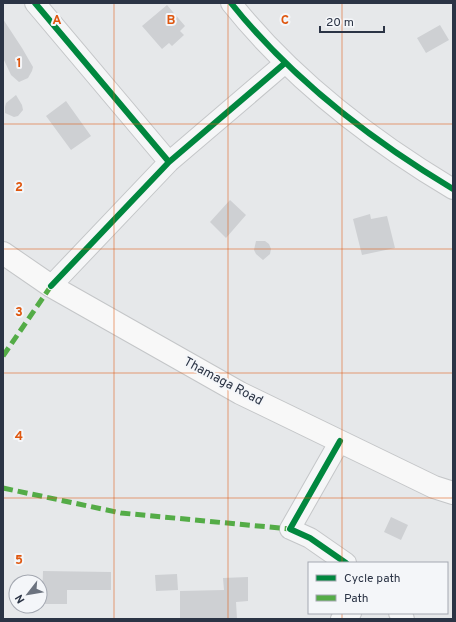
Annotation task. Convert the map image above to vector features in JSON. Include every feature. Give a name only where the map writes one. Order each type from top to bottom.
[{"type":"main road","name":"Thamaga Road","points":[[3,253],[52,286],[240,393],[434,487],[453,493]]},
{"type":"street","points":[[35,3],[169,162]]},
{"type":"street","points":[[231,3],[262,40],[285,63],[334,106],[414,166],[453,189]]},
{"type":"street","points":[[52,286],[169,162],[285,63]]},
{"type":"street","points":[[340,441],[290,530],[310,538],[345,562]]},
{"type":"building","points":[[167,5],[185,26],[180,31],[184,35],[172,46],[169,43],[162,49],[142,26]]},
{"type":"building","points":[[3,19],[33,67],[28,78],[19,82],[11,75],[3,58]]},
{"type":"building","points":[[440,25],[449,40],[426,53],[417,38]]},
{"type":"building","points":[[16,95],[22,105],[23,110],[18,116],[14,117],[5,113],[5,107],[6,103]]},
{"type":"building","points":[[66,101],[91,136],[71,150],[46,116]]},
{"type":"building","points":[[230,200],[246,215],[226,238],[210,222]]},
{"type":"building","points":[[370,214],[371,219],[387,216],[395,248],[362,255],[353,219]]},
{"type":"building","points":[[256,241],[265,241],[269,244],[271,249],[270,254],[263,260],[254,250]]},
{"type":"building","points":[[391,517],[408,525],[401,540],[384,532]]},
{"type":"building","points":[[43,571],[111,572],[111,590],[67,590],[67,604],[48,604],[48,574],[43,574]]},
{"type":"building","points":[[177,574],[178,590],[156,591],[155,575]]},
{"type":"building","points":[[248,577],[248,601],[236,602],[237,619],[180,619],[180,591],[224,590],[223,578]]},
{"type":"marked path","points":[[3,356],[51,286]]},
{"type":"marked path","points":[[3,488],[121,513],[290,529]]},
{"type":"cycle path","points":[[35,3],[169,162]]},
{"type":"cycle path","points":[[231,3],[254,31],[279,57],[334,106],[392,150],[453,189]]},
{"type":"cycle path","points":[[51,286],[169,162],[285,63]]},
{"type":"cycle path","points":[[340,441],[290,529],[310,538],[345,562]]}]
